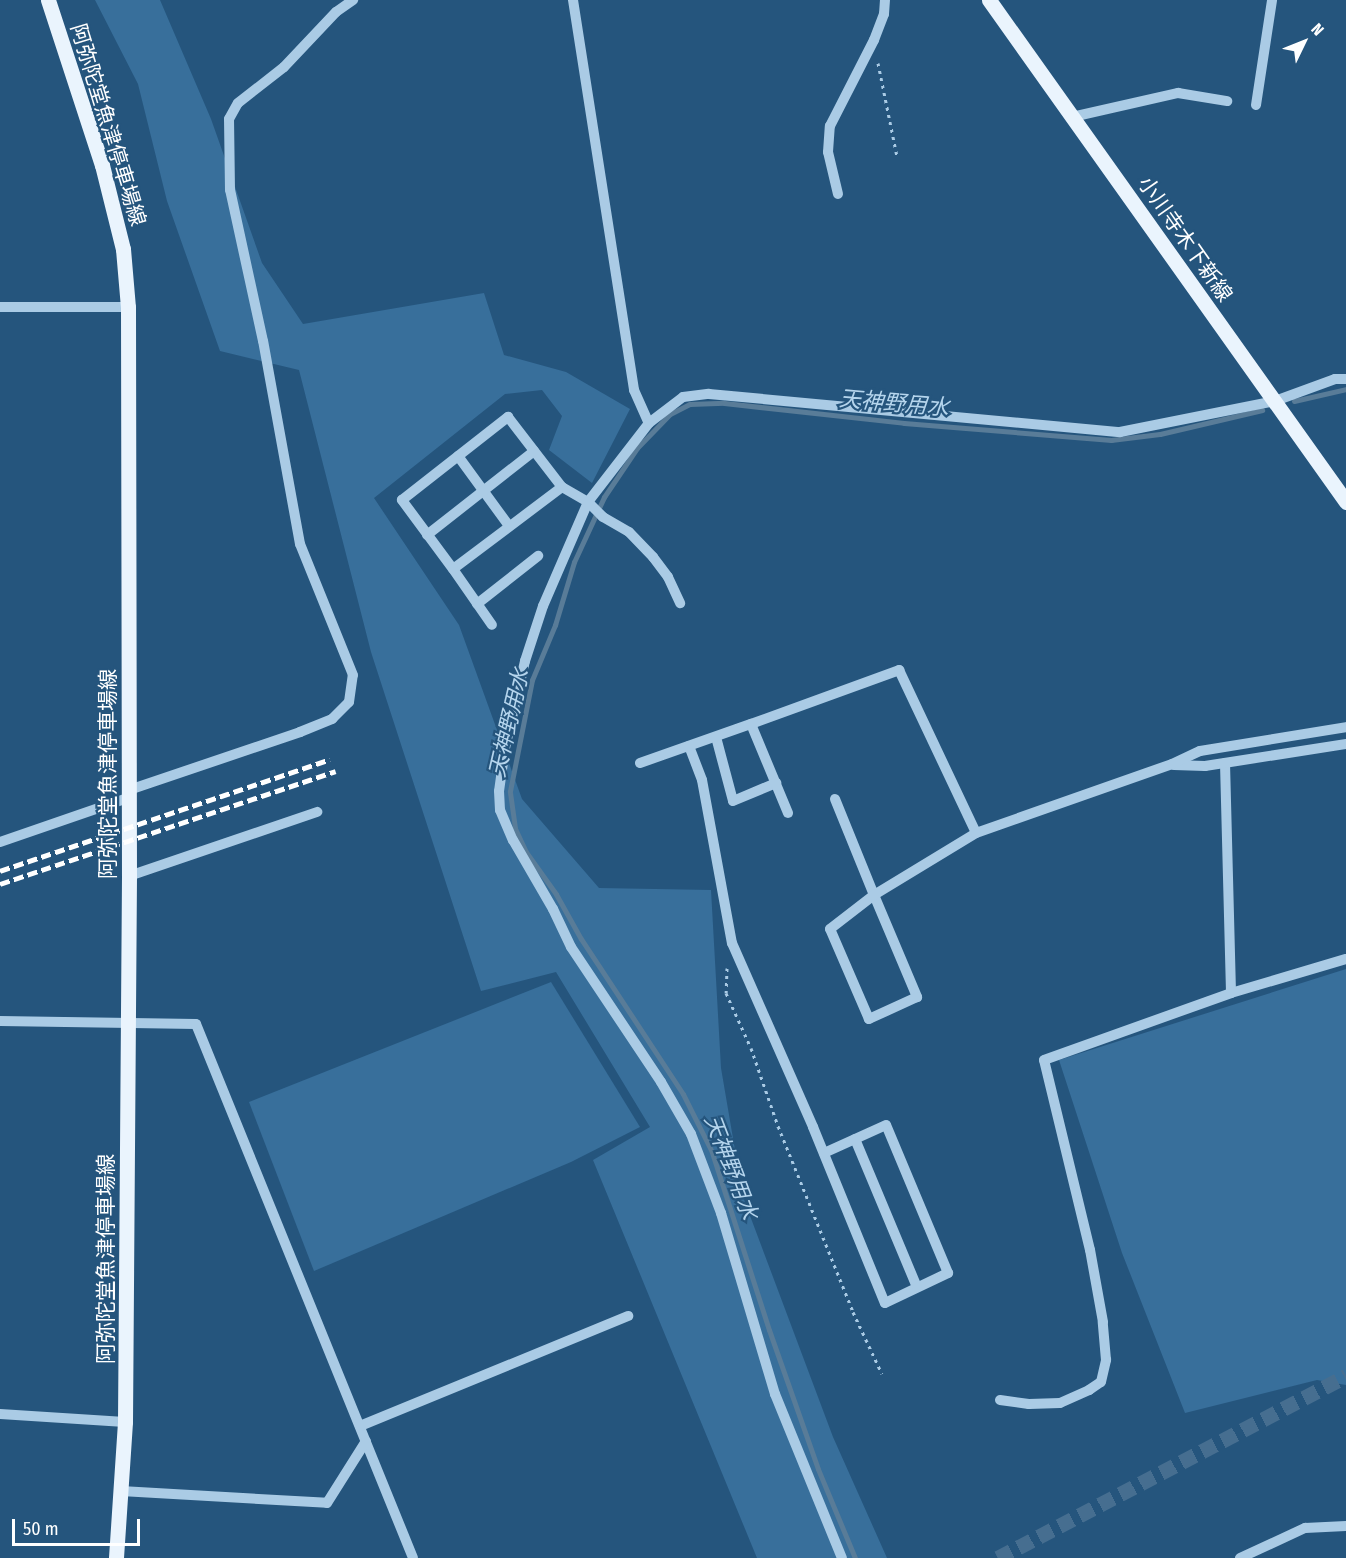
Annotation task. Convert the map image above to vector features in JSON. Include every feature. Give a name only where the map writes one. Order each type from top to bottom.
[{"type":"main road","name":"阿弥陀堂魚津停車場線","points":[[48,0],[102,165],[123,249],[128,307],[129,876],[126,1422],[116,1558]]},
{"type":"main road","name":"小川寺木下新線","points":[[988,0],[1346,502]]},
{"type":"street","points":[[0,842],[300,732],[332,719],[349,702],[353,675],[300,544],[263,341],[230,190],[229,119],[238,103],[284,67],[336,12],[354,0]]},
{"type":"street","points":[[573,0],[634,390],[649,423]]},
{"type":"street","points":[[838,194],[828,152],[830,126],[874,40],[884,14],[885,0]]},
{"type":"street","points":[[1256,105],[1272,0]]},
{"type":"street","points":[[1072,117],[1178,93],[1227,101]]},
{"type":"street","points":[[0,307],[128,307]]},
{"type":"street","points":[[842,1558],[775,1394],[721,1213],[692,1134],[666,1090],[571,947],[553,909],[513,840],[500,810],[499,791],[505,748],[525,661],[543,606],[588,501],[649,423],[683,397],[709,394],[1119,432],[1275,401],[1335,379],[1346,379]]},
{"type":"street","points":[[492,625],[402,500],[508,417],[562,487],[588,501],[603,517],[628,532],[653,557],[668,577],[680,603]]},
{"type":"street","points":[[428,535],[482,489],[534,451]]},
{"type":"street","points":[[458,456],[509,526]]},
{"type":"street","points":[[453,569],[562,487]]},
{"type":"street","points":[[477,604],[538,556]]},
{"type":"street","points":[[640,763],[899,670],[976,833]]},
{"type":"street","points":[[752,724],[788,813]]},
{"type":"street","points":[[835,799],[874,895],[917,996],[868,1019],[830,929],[874,895],[976,833],[1172,764],[1200,751],[1346,727]]},
{"type":"street","points":[[716,737],[734,801],[776,783]]},
{"type":"street","points":[[1172,764],[1205,766],[1346,744]]},
{"type":"street","points":[[689,746],[702,780],[732,943],[813,1127],[885,1303],[948,1273],[886,1125],[824,1153]]},
{"type":"street","points":[[1225,763],[1231,993]]},
{"type":"street","points":[[129,876],[317,812]]},
{"type":"street","points":[[1000,1400],[1029,1404],[1060,1403],[1101,1382],[1106,1359],[1103,1322],[1090,1250],[1044,1060],[1231,993],[1346,959]]},
{"type":"street","points":[[0,1021],[196,1024],[413,1558]]},
{"type":"street","points":[[855,1139],[918,1287]]},
{"type":"street","points":[[360,1426],[628,1316]]},
{"type":"street","points":[[0,1414],[126,1422]]},
{"type":"street","points":[[121,1491],[327,1503],[366,1441]]},
{"type":"street","points":[[1240,1558],[1305,1528],[1346,1526]]},
{"type":"path","points":[[874,40],[897,156]]},
{"type":"path","points":[[732,943],[726,993],[751,1048],[826,1246],[882,1374]]},
{"type":"shaded area","points":[[95,0],[160,0],[211,119],[262,263],[303,324],[484,293],[504,355],[566,372],[630,409],[592,483],[549,450],[562,416],[542,390],[505,394],[374,498],[459,625],[522,799],[599,888],[711,890],[721,1068],[743,1197],[833,1437],[887,1558],[757,1558],[593,1160],[650,1127],[556,972],[481,991],[371,652],[299,370],[220,351],[167,201],[138,84]]},
{"type":"shaded area","points":[[1346,969],[1346,1385],[1317,1380],[1185,1413],[1122,1253],[1059,1060]]},
{"type":"shaded area","points":[[551,982],[640,1127],[571,1162],[314,1271],[249,1102]]},
{"type":"waterway","name":"天神野用水","points":[[1294,401],[1346,389]]},
{"type":"waterway","name":"天神野用水","points":[[855,1558],[818,1469],[769,1330],[712,1152],[683,1094],[581,939],[556,894],[526,852],[515,828],[510,791],[532,680],[555,625],[574,562],[604,497],[637,448],[670,414],[690,404],[724,403],[904,423],[1111,440],[1160,434],[1262,410]]},
{"type":"tunnel","points":[[998,1558],[1346,1376]]},
{"type":"railway","points":[[0,871],[330,759]]},
{"type":"railway","points":[[0,884],[335,771]]}]
